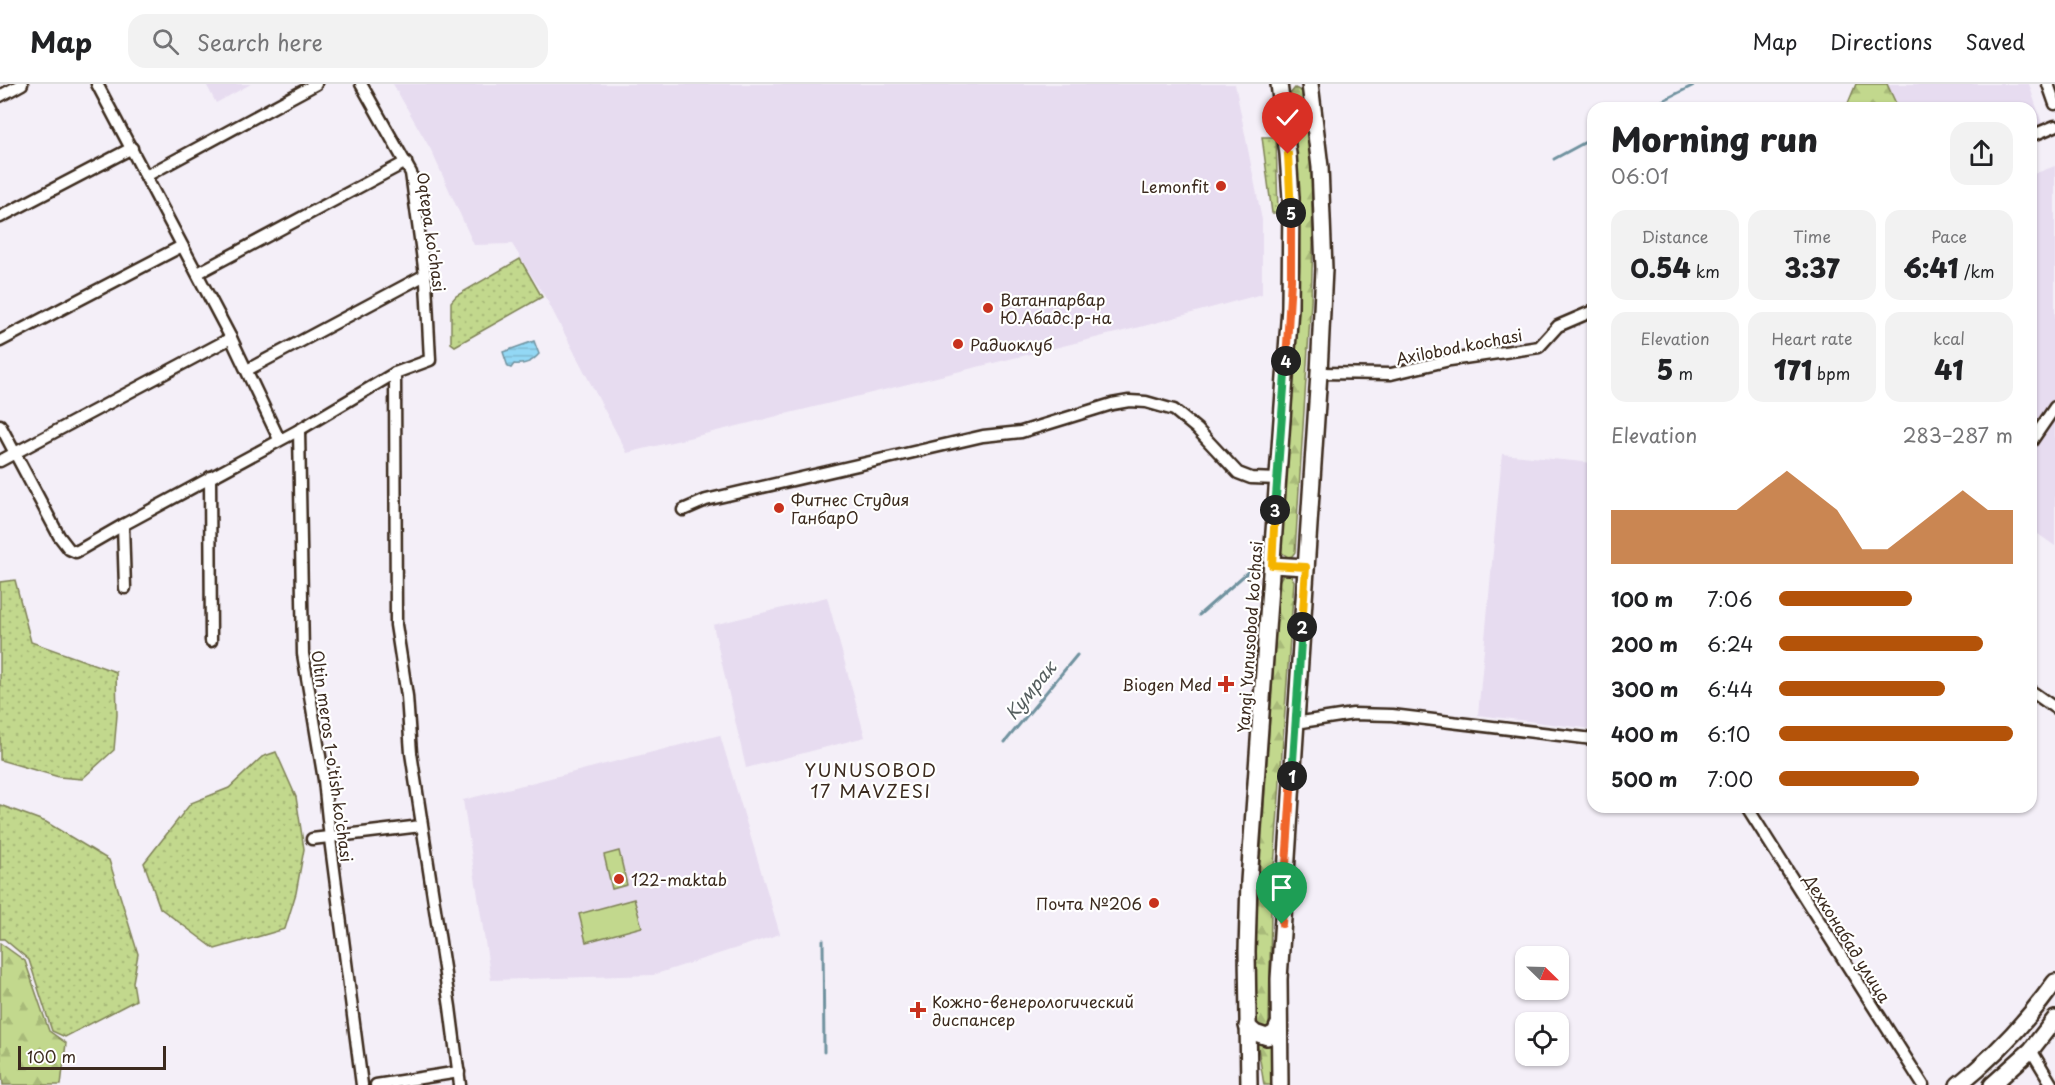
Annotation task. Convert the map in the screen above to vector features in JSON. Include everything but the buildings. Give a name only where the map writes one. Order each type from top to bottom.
[{"type":"main road","name":"Yangi Yunusobod ko'chasi","points":[[1249,1085],[1247,1026],[1249,881],[1289,318],[1292,241],[1290,176],[1279,84]]},
{"type":"main road","points":[[1280,1085],[1279,968],[1324,269],[1318,140],[1310,84]]},
{"type":"main road","points":[[1272,565],[1306,567]]},
{"type":"main road","points":[[1958,1085],[1987,1061],[2012,1035],[2055,982]]},
{"type":"main road","points":[[1992,1085],[2031,1050],[2055,1019]]},
{"type":"main road","points":[[1247,1026],[1255,1033],[1267,1037],[1275,1033],[1278,1026]]},
{"type":"street","points":[[0,96],[22,84]]},
{"type":"street","points":[[97,84],[248,370],[279,439]]},
{"type":"street","points":[[146,176],[316,84]]},
{"type":"street","name":"Oqtepa ko'chasi","points":[[362,84],[411,173],[425,275],[429,360],[395,373]]},
{"type":"street","points":[[2048,84],[2055,104]]},
{"type":"street","points":[[2037,134],[2055,126]]},
{"type":"street","points":[[0,217],[132,148]]},
{"type":"street","points":[[198,273],[406,162]]},
{"type":"street","points":[[0,341],[182,246]]},
{"type":"street","points":[[248,370],[425,275]]},
{"type":"street","name":"Axilobod kochasi","points":[[1319,374],[1391,374],[1450,360],[1539,347],[1558,326],[1587,314]]},
{"type":"street","points":[[0,461],[231,338]]},
{"type":"street","points":[[0,425],[59,536],[69,549],[76,552],[299,430],[395,373]]},
{"type":"street","points":[[395,373],[396,625],[411,753],[460,1085]]},
{"type":"street","points":[[683,510],[706,500],[983,436],[1021,432],[1112,404],[1129,401],[1162,405],[1174,410],[1197,429],[1238,473],[1251,478],[1278,478]]},
{"type":"street","points":[[2037,433],[2055,407]]},
{"type":"street","name":"Oltin meros 1-o'tish ko'chasi","points":[[299,430],[303,654],[324,780],[362,1085]]},
{"type":"street","points":[[210,477],[211,641]]},
{"type":"street","points":[[123,525],[124,588]]},
{"type":"street","points":[[2037,696],[2055,708]]},
{"type":"street","points":[[1295,723],[1353,714],[1392,715],[1587,738]]},
{"type":"street","name":"Дехконабад улица","points":[[1753,813],[1923,1085]]},
{"type":"street","points":[[312,839],[330,839],[422,826]]},
{"type":"street","points":[[2031,1050],[2052,1081]]},
{"type":"street","points":[[376,1085],[459,1072]]},
{"type":"shaded area","points":[[206,84],[251,84],[216,103]]},
{"type":"shaded area","points":[[393,84],[1235,84],[1262,220],[1262,294],[1144,326],[627,453],[548,302],[512,244],[474,245],[431,150]]},
{"type":"shaded area","points":[[1887,84],[2029,84],[2035,102],[1895,102]]},
{"type":"shaded area","points":[[2037,109],[2042,124],[2037,128]]},
{"type":"shaded area","points":[[2055,166],[2055,396],[2037,422],[2037,173]]},
{"type":"shaded area","points":[[2055,419],[2055,546],[2037,533],[2037,445]]},
{"type":"shaded area","points":[[1502,454],[1587,462],[1587,728],[1478,715]]},
{"type":"shaded area","points":[[827,597],[865,737],[746,768],[713,625]]},
{"type":"shaded area","name":"122-maktab","points":[[720,735],[780,934],[653,975],[491,980],[463,800]]},
{"type":"green space","points":[[1856,84],[1887,84],[1895,102],[1848,102]]},
{"type":"green space","points":[[1295,88],[1303,92],[1311,167],[1313,243],[1295,552],[1288,557],[1281,552],[1300,266],[1298,168],[1290,94]]},
{"type":"green space","points":[[1262,137],[1276,137],[1278,213],[1272,213]]},
{"type":"green space","points":[[520,259],[542,297],[455,346],[451,343],[451,302],[456,296]]},
{"type":"green space","points":[[1284,573],[1290,574],[1294,581],[1271,910],[1269,1022],[1268,1026],[1263,1028],[1255,1023],[1257,909],[1279,581]]},
{"type":"green space","points":[[15,580],[31,642],[116,672],[117,715],[114,750],[82,779],[59,777],[0,760],[0,582]]},
{"type":"green space","points":[[276,752],[296,797],[304,849],[296,893],[285,929],[215,949],[160,908],[144,863],[191,803],[229,788],[262,757]]},
{"type":"green space","points":[[0,805],[46,822],[109,860],[138,954],[133,982],[136,1000],[65,1037],[52,1031],[29,960],[4,939],[0,939]]},
{"type":"green space","points":[[619,851],[627,885],[612,889],[604,855]]},
{"type":"green space","points":[[634,899],[642,927],[586,942],[579,914]]},
{"type":"green space","points":[[0,943],[25,961],[49,1031],[66,1043],[61,1085],[3,1085],[0,1049]]},
{"type":"green space","points":[[1257,1041],[1271,1041],[1272,1085],[1264,1085]]},
{"type":"water","points":[[534,341],[539,354],[536,357],[528,362],[508,367],[503,352]]},
{"type":"waterway","points":[[1660,102],[1696,84]]},
{"type":"waterway","points":[[1554,159],[1587,141]]},
{"type":"waterway","name":"Кумрак","points":[[1199,615],[1249,571]]},
{"type":"waterway","name":"Кумрак","points":[[1005,742],[1077,655]]},
{"type":"waterway","name":"Кумрак","points":[[823,940],[824,1052]]},
{"type":"place","name":"Lemonfit","points":[[1221,186]]},
{"type":"place","name":"Ватанпарвар Ю.Абадс.р-на","points":[[988,308]]},
{"type":"place","name":"Радиоклуб","points":[[958,344]]},
{"type":"place","name":"Фитнес Студия ГанбарО","points":[[779,508]]},
{"type":"place","name":"Biogen Med","points":[[1226,684]]},
{"type":"place","name":"122-maktab","points":[[619,879]]},
{"type":"place","name":"Почта №206","points":[[1154,903]]},
{"type":"place","name":"Кожно-венерологический диспансер","points":[[918,1010]]},
{"type":"district","name":"YUNUSOBOD 17 MAVZESI","points":[[871,779]]},
{"type":"route","points":[[1282,924],[1306,567],[1272,565],[1290,308],[1292,241],[1288,154]]}]
